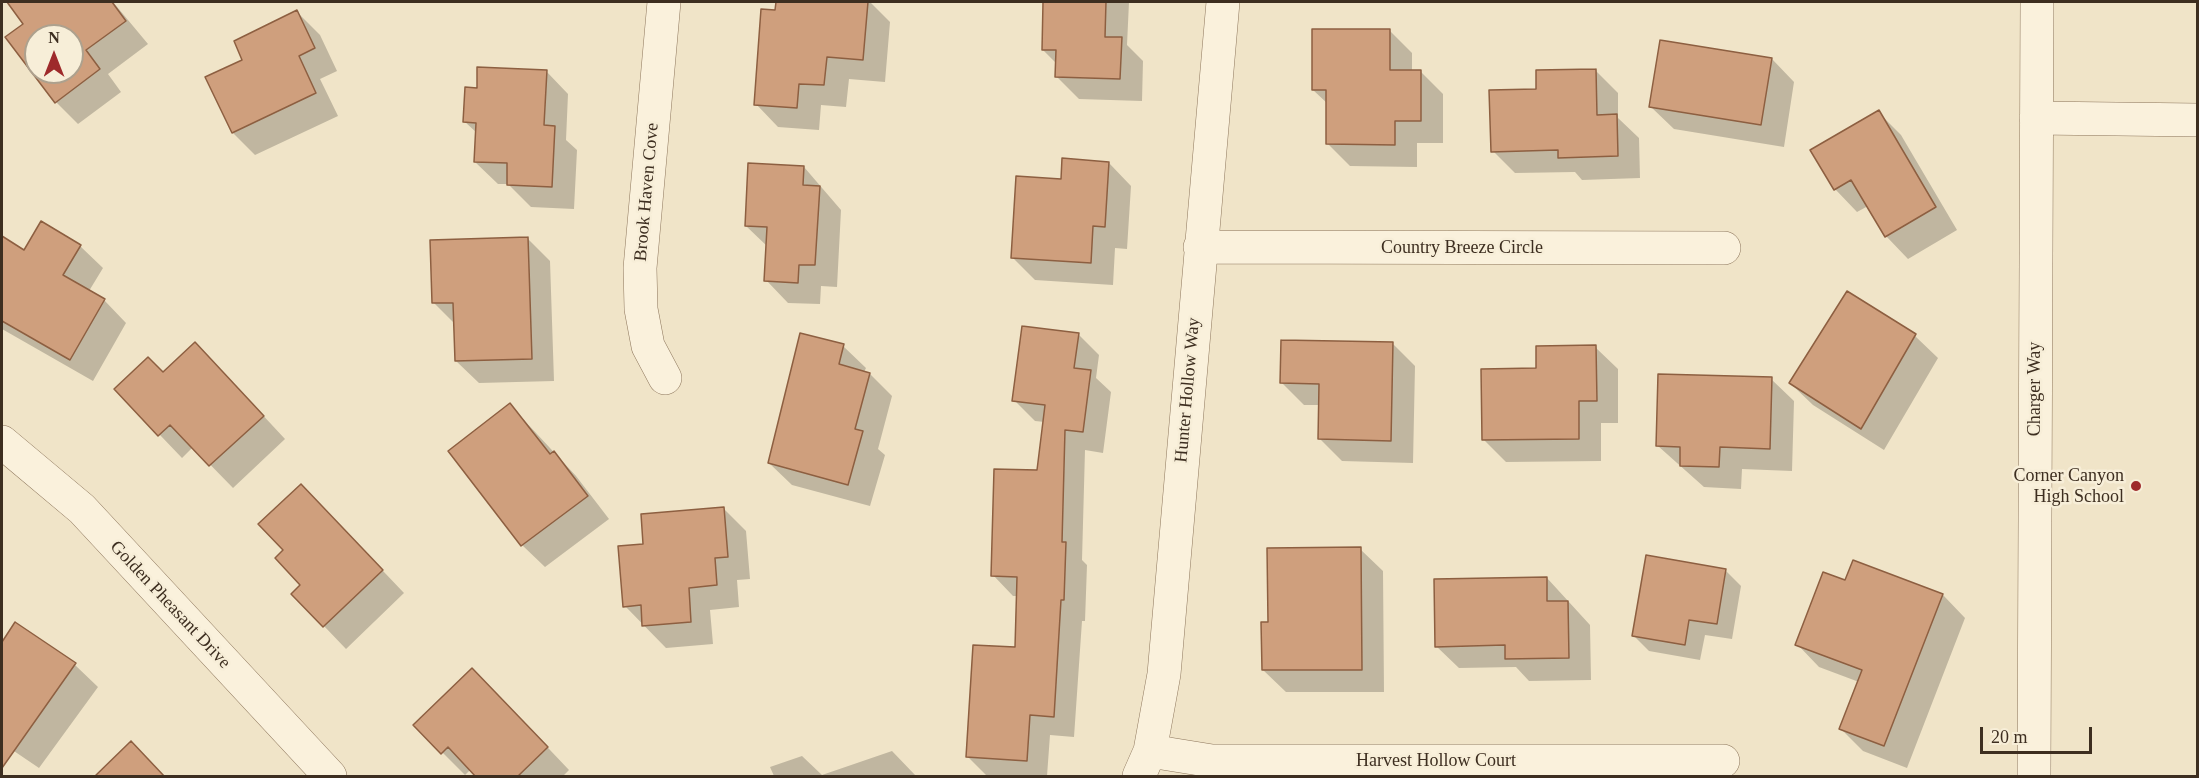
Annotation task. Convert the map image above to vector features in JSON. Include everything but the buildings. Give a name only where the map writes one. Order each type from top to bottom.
[{"type":"street","name":"Brook Haven Cove","points":[[664,2],[640,268],[641,309],[648,346],[665,378]]},
{"type":"street","name":"Hunter Hollow Way","points":[[1144,764],[1164,674],[1223,2]]},
{"type":"street","name":"Charger Way","points":[[2034,777],[2037,2]]},
{"type":"street","points":[[2036,118],[2198,120]]},
{"type":"street","name":"Country Breeze Circle","points":[[1200,247],[1724,248]]},
{"type":"street","name":"Golden Pheasant Drive","points":[[5,452],[82,509],[330,777]]},
{"type":"street","name":"Harvest Hollow Court","points":[[1144,764],[1212,761],[1723,761]]},
{"type":"place","name":"Corner Canyon High School","points":[[2136,486]]}]
